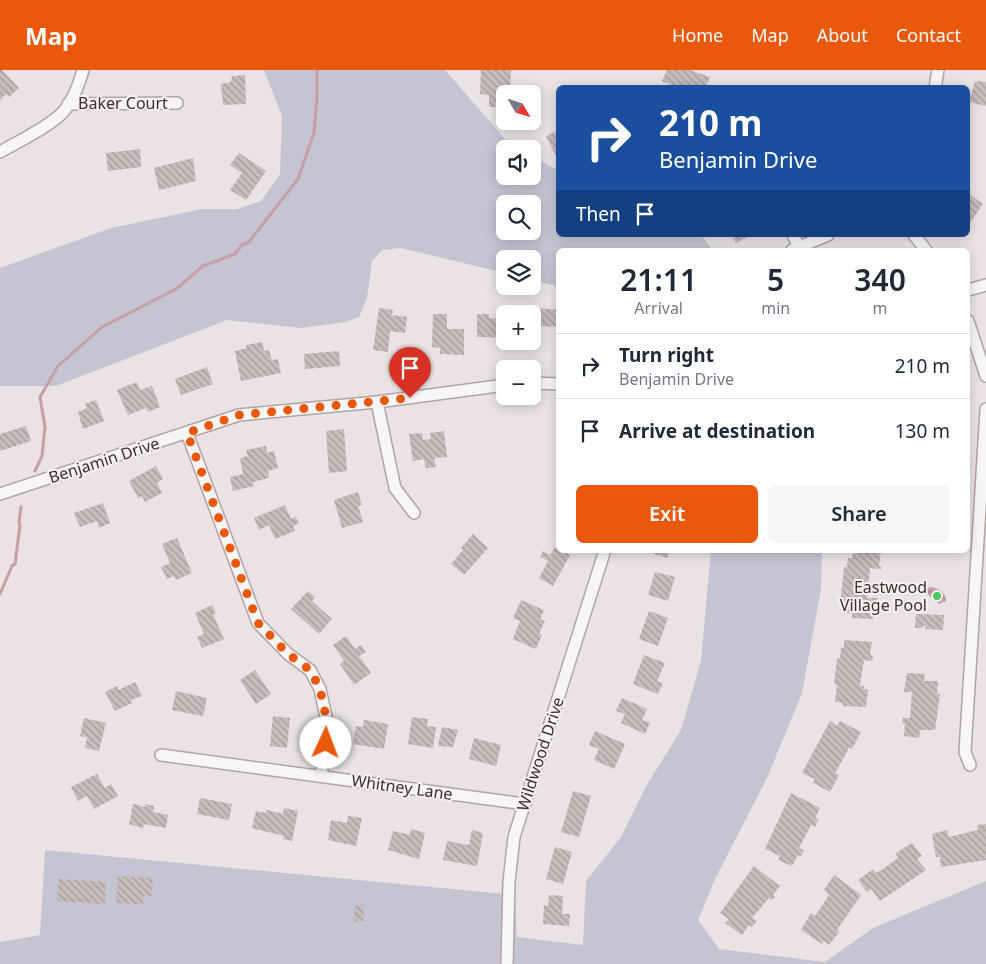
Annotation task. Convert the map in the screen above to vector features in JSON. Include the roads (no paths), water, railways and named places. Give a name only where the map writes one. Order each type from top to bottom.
[{"type":"street","points":[[0,152],[63,113],[79,86],[83,70]]},
{"type":"street","points":[[936,85],[938,70]]},
{"type":"street","name":"Baker Court","points":[[68,104],[177,103]]},
{"type":"street","points":[[795,248],[823,237]]},
{"type":"street","points":[[916,237],[924,248]]},
{"type":"street","points":[[970,289],[986,285]]},
{"type":"street","points":[[970,327],[986,376]]},
{"type":"street","points":[[541,383],[556,384]]},
{"type":"street","name":"Benjamin Drive","points":[[0,494],[239,415],[377,402],[496,386]]},
{"type":"street","points":[[377,402],[395,488],[414,513]]},
{"type":"street","points":[[968,763],[965,752],[986,409]]},
{"type":"street","points":[[187,433],[258,623],[288,654],[310,670],[320,689],[328,726],[321,776]]},
{"type":"street","name":"Wildwood Drive","points":[[506,964],[510,873],[514,837],[604,553]]},
{"type":"street","name":"Whitney Lane","points":[[161,755],[525,804]]},
{"type":"waterway","points":[[35,471],[42,456],[45,427],[40,397],[58,366],[102,327],[176,289],[203,266],[235,254],[243,244],[248,243],[298,179],[314,133],[317,70]]},
{"type":"waterway","points":[[0,594],[12,566],[15,564],[21,507]]},
{"type":"place","name":"Eastwood Village Pool","points":[[937,596]]}]
